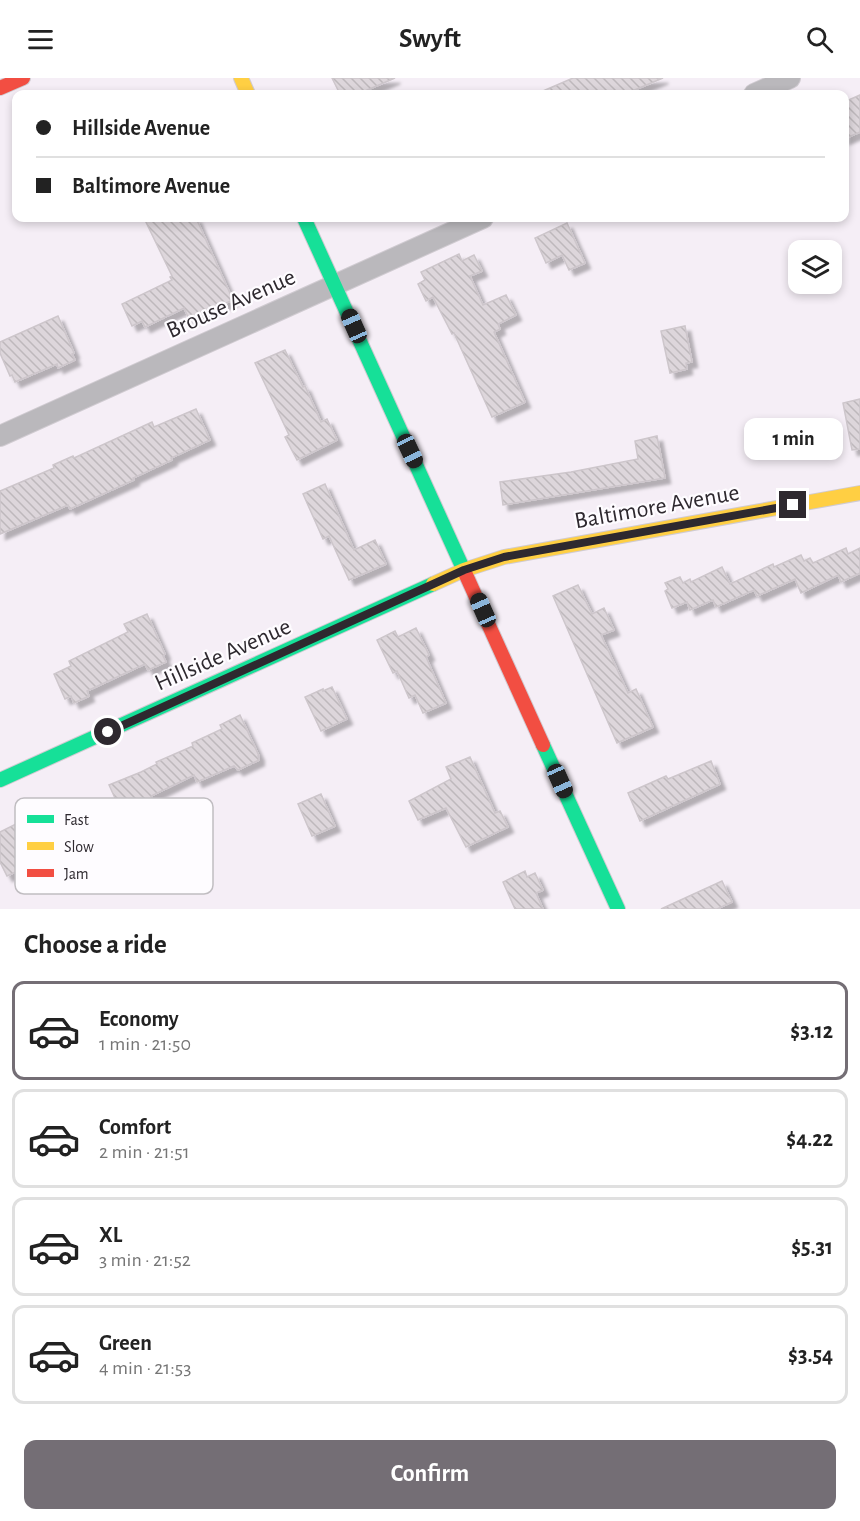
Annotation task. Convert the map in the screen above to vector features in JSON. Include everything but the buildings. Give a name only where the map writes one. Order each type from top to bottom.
[{"type":"street","points":[[0,88],[23,78]]},
{"type":"street","points":[[763,90],[790,78]]},
{"type":"street","points":[[306,222],[618,909]]},
{"type":"street","name":"Brouse Avenue","points":[[0,436],[474,222]]},
{"type":"street","name":"Baltimore Avenue","points":[[464,570],[504,557],[860,493]]},
{"type":"street","name":"Hillside Avenue","points":[[0,780],[464,570]]},
{"type":"traffic: fast","points":[[306,222],[466,575]]},
{"type":"traffic: fast","points":[[0,780],[433,584]]},
{"type":"traffic: fast","points":[[543,745],[618,909]]},
{"type":"traffic: slow","points":[[241,78],[246,90]]},
{"type":"traffic: slow","points":[[433,584],[464,570],[504,557],[860,493]]},
{"type":"traffic: jam","points":[[0,88],[23,78]]},
{"type":"traffic: jam","points":[[466,575],[543,745]]},
{"type":"route","points":[[108,732],[464,570],[504,557],[793,505]]}]
